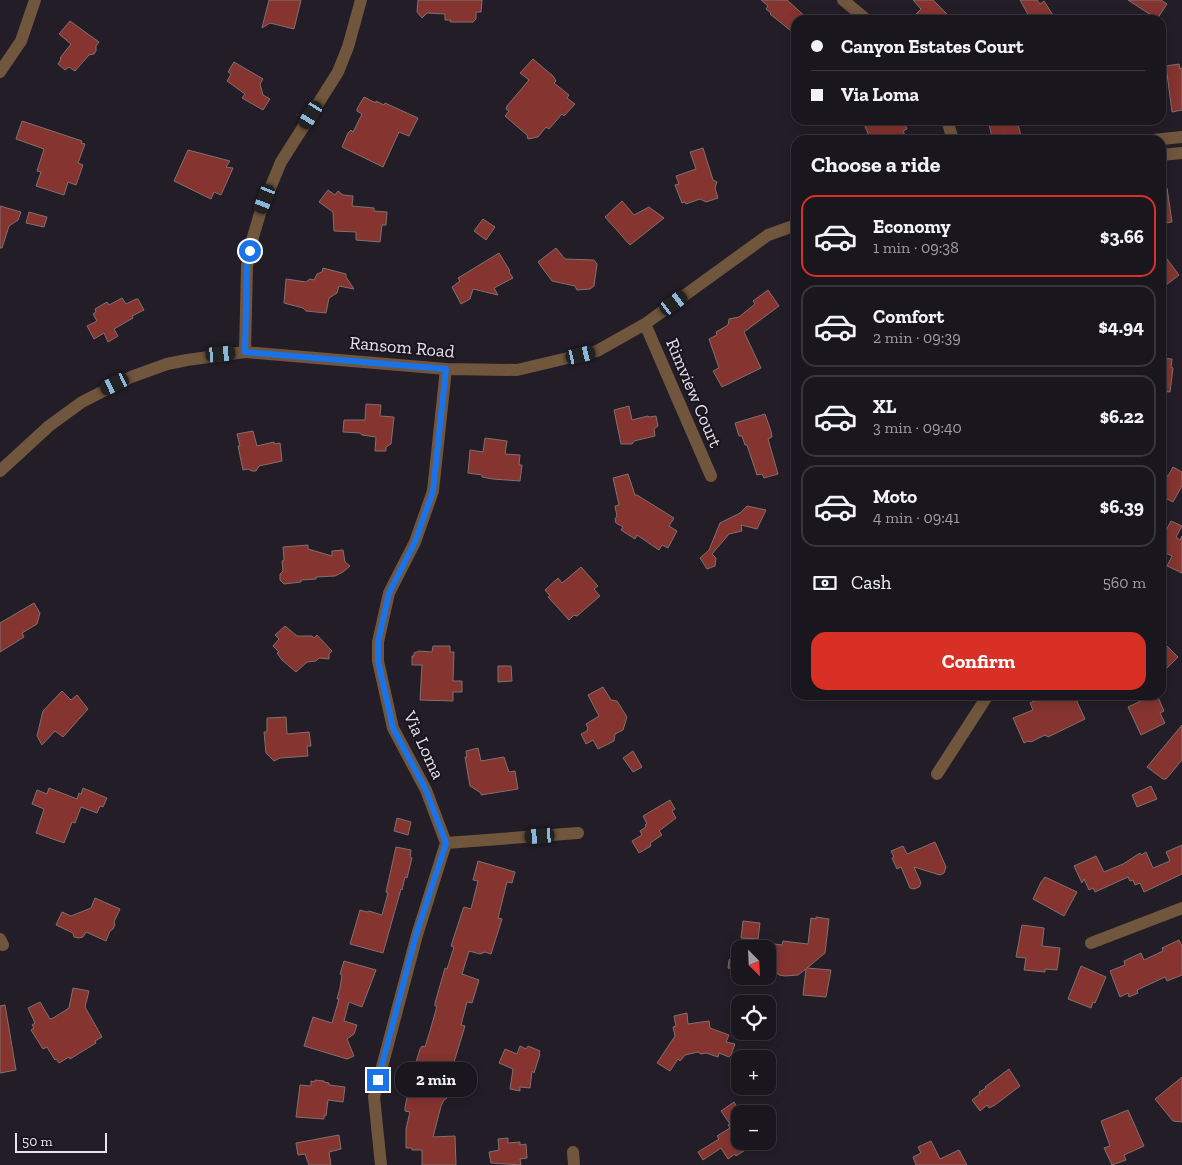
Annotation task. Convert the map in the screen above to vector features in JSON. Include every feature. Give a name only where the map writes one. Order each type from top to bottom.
[{"type":"street","points":[[0,72],[21,42],[35,0]]},
{"type":"street","points":[[245,352],[247,266],[261,210],[282,162],[338,72],[348,47],[361,0]]},
{"type":"street","points":[[843,0],[862,15]]},
{"type":"street","points":[[1166,139],[1182,137]]},
{"type":"street","points":[[1166,155],[1182,153]]},
{"type":"street","name":"Ransom Road","points":[[0,471],[65,414],[90,397],[140,373],[167,364],[205,356],[245,352],[446,369],[517,370],[597,351],[646,324],[768,236],[791,226]]},
{"type":"street","name":"Rimview Court","points":[[646,324],[711,476]]},
{"type":"street","name":"Via Loma","points":[[446,369],[433,491],[415,542],[389,593],[378,642],[378,661],[393,728],[426,790],[446,843]]},
{"type":"street","points":[[937,774],[985,700]]},
{"type":"street","points":[[381,1165],[374,1096],[416,935],[446,843],[578,833]]},
{"type":"street","points":[[1092,943],[1182,908]]},
{"type":"street","points":[[573,1152],[574,1165]]},
{"type":"building","points":[[269,0],[301,0],[294,29],[270,23],[262,28]]},
{"type":"building","points":[[418,0],[482,0],[481,12],[476,12],[476,19],[473,22],[450,22],[451,20],[445,20],[445,14],[427,13],[422,18],[417,12]]},
{"type":"building","points":[[761,0],[787,0],[804,15],[791,15],[791,31],[770,14],[766,9],[768,6]]},
{"type":"building","points":[[913,0],[933,0],[948,15],[915,15],[921,9]]},
{"type":"building","points":[[1020,0],[1037,0],[1040,4],[1044,1],[1053,15],[1028,15]]},
{"type":"building","points":[[1128,0],[1161,0],[1167,4],[1160,15],[1151,15]]},
{"type":"building","points":[[70,21],[99,42],[94,54],[89,55],[75,71],[69,67],[65,70],[58,64],[60,58],[71,44],[59,34]]},
{"type":"building","points":[[533,59],[553,76],[556,81],[554,83],[569,95],[567,98],[575,104],[564,116],[562,114],[549,129],[546,127],[538,137],[528,139],[527,135],[505,116],[509,111],[506,109],[507,106],[529,80],[520,73]]},
{"type":"building","points":[[234,62],[263,79],[260,84],[263,95],[270,99],[263,110],[242,98],[245,94],[227,81],[231,74],[228,72]]},
{"type":"building","points":[[1179,64],[1180,69],[1182,68],[1182,110],[1172,112],[1166,66]]},
{"type":"building","points":[[364,97],[376,103],[376,101],[384,105],[385,103],[418,118],[409,136],[399,132],[383,167],[342,147],[348,133],[351,130],[353,132],[362,114],[357,109]]},
{"type":"building","points":[[22,121],[82,141],[81,143],[85,144],[78,163],[83,165],[76,185],[68,182],[64,195],[36,186],[41,172],[37,171],[44,149],[16,139]]},
{"type":"building","points":[[864,125],[905,125],[907,129],[903,131],[905,135],[869,135]]},
{"type":"building","points":[[989,125],[1018,125],[1021,135],[1004,134],[992,135]]},
{"type":"building","points":[[703,148],[713,180],[717,182],[715,188],[718,198],[706,202],[700,199],[686,204],[685,202],[682,203],[675,185],[679,184],[676,176],[696,169],[690,152]]},
{"type":"building","points":[[188,150],[230,161],[226,167],[233,168],[221,195],[214,192],[211,199],[174,181]]},
{"type":"building","points":[[1166,188],[1167,188],[1172,222],[1166,223]]},
{"type":"building","points":[[328,190],[335,195],[338,191],[343,195],[353,196],[352,206],[374,208],[374,211],[387,212],[386,225],[382,225],[380,242],[356,240],[356,232],[334,231],[333,212],[319,202]]},
{"type":"building","points":[[622,201],[634,215],[649,207],[664,218],[630,245],[605,217]]},
{"type":"building","points":[[0,206],[21,212],[18,220],[9,226],[2,248],[0,248]]},
{"type":"building","points":[[29,212],[47,217],[44,227],[26,223]]},
{"type":"building","points":[[483,219],[495,227],[486,240],[474,231]]},
{"type":"building","points":[[556,248],[565,259],[594,260],[597,264],[594,286],[590,289],[577,290],[575,286],[552,281],[538,262]]},
{"type":"building","points":[[499,253],[513,278],[494,288],[498,295],[473,289],[470,299],[461,304],[452,287],[460,281],[458,278]]},
{"type":"building","points":[[1166,260],[1179,275],[1166,285]]},
{"type":"building","points":[[323,268],[346,274],[354,289],[339,286],[337,293],[329,298],[326,313],[306,311],[303,308],[284,303],[286,279],[306,282],[310,279],[314,280],[317,274],[322,272]]},
{"type":"building","points":[[768,290],[779,306],[744,332],[761,368],[722,387],[713,371],[719,368],[709,339],[717,335],[716,332],[728,325],[729,319],[739,317],[755,304],[753,301]]},
{"type":"building","points":[[122,298],[126,304],[138,299],[144,310],[114,329],[118,336],[108,342],[104,333],[94,339],[87,326],[97,321],[93,314],[96,312],[95,309],[107,302],[109,305]]},
{"type":"building","points":[[1166,358],[1172,359],[1171,367],[1173,368],[1170,392],[1166,392]]},
{"type":"building","points":[[366,404],[381,405],[380,416],[394,417],[391,444],[386,447],[386,451],[375,451],[376,437],[360,433],[343,432],[344,420],[365,420]]},
{"type":"building","points":[[629,406],[632,420],[656,416],[658,426],[654,429],[655,436],[634,441],[632,444],[621,444],[614,410]]},
{"type":"building","points":[[765,414],[772,437],[768,439],[778,474],[764,478],[762,474],[757,475],[747,445],[745,445],[742,436],[739,436],[735,423]]},
{"type":"building","points":[[253,431],[257,446],[274,442],[274,444],[280,443],[282,461],[259,466],[256,471],[243,470],[237,434]]},
{"type":"building","points":[[485,438],[507,441],[505,454],[520,455],[519,465],[522,465],[520,481],[493,479],[468,473],[470,450],[483,452]]},
{"type":"building","points":[[1173,467],[1182,472],[1182,486],[1173,502],[1166,498],[1166,475],[1168,476]]},
{"type":"building","points":[[628,474],[635,495],[674,518],[669,526],[677,531],[668,548],[662,545],[659,550],[637,535],[635,539],[621,530],[623,527],[616,523],[615,506],[619,505],[613,478]]},
{"type":"building","points":[[747,506],[766,510],[757,529],[741,525],[742,531],[729,534],[712,554],[716,558],[715,566],[707,569],[700,558],[709,550],[720,523],[740,513]]},
{"type":"building","points":[[1171,521],[1182,526],[1176,537],[1180,540],[1182,536],[1182,573],[1167,566],[1172,556],[1166,553],[1166,530]]},
{"type":"building","points":[[308,545],[308,549],[332,556],[332,551],[343,550],[345,562],[350,566],[335,576],[316,577],[316,579],[284,584],[280,580],[280,574],[283,571],[282,561],[284,560],[283,547]]},
{"type":"building","points":[[581,567],[598,586],[594,589],[600,596],[577,616],[574,615],[569,620],[548,597],[550,596],[545,590],[558,578],[562,583]]},
{"type":"building","points":[[34,603],[40,613],[37,624],[22,633],[24,637],[0,652],[0,623]]},
{"type":"building","points":[[285,626],[297,636],[312,636],[314,638],[317,635],[332,651],[329,654],[329,659],[319,658],[316,661],[307,662],[296,672],[282,660],[277,653],[279,652],[273,646],[279,639],[275,635]]},
{"type":"building","points":[[433,646],[450,646],[450,652],[454,652],[453,681],[462,681],[462,692],[453,692],[453,701],[420,700],[422,665],[412,665],[412,656],[419,651],[432,652]]},
{"type":"building","points":[[1166,647],[1178,657],[1166,669]]},
{"type":"building","points":[[498,666],[511,666],[512,681],[498,682]]},
{"type":"building","points":[[603,687],[611,700],[617,701],[627,717],[623,730],[615,734],[614,741],[598,749],[593,740],[586,744],[581,734],[587,731],[586,724],[599,716],[588,695]]},
{"type":"building","points":[[62,691],[71,700],[77,695],[88,709],[63,737],[55,731],[42,745],[37,736],[43,711]]},
{"type":"building","points":[[1037,700],[1076,700],[1085,719],[1048,737],[1045,735],[1031,742],[1024,743],[1013,718],[1033,710],[1030,703]]},
{"type":"building","points":[[1159,700],[1164,711],[1160,713],[1165,723],[1141,735],[1128,707],[1141,701]]},
{"type":"building","points":[[286,717],[287,734],[309,732],[311,746],[307,746],[308,756],[280,758],[274,761],[266,753],[264,732],[267,732],[267,718]]},
{"type":"building","points":[[1182,725],[1182,760],[1166,779],[1163,779],[1147,767]]},
{"type":"building","points":[[478,748],[481,761],[504,757],[509,772],[515,771],[518,789],[481,795],[481,793],[470,786],[465,757],[467,757],[466,751]]},
{"type":"building","points":[[633,751],[642,767],[633,772],[623,758]]},
{"type":"building","points":[[1151,786],[1157,799],[1137,807],[1132,795]]},
{"type":"building","points":[[49,788],[77,799],[83,788],[107,798],[103,807],[100,806],[97,813],[81,807],[75,823],[72,822],[64,843],[36,833],[44,809],[32,804],[37,790],[47,794]]},
{"type":"building","points":[[670,800],[675,809],[672,811],[676,818],[659,831],[662,835],[650,843],[651,846],[639,853],[632,841],[642,835],[640,831],[646,827],[645,825],[647,824],[643,816]]},
{"type":"building","points":[[397,818],[411,822],[408,835],[394,831]]},
{"type":"building","points":[[935,842],[946,867],[944,873],[940,875],[914,867],[921,883],[919,887],[910,888],[901,867],[897,869],[891,851],[903,846],[907,854]]},
{"type":"building","points":[[1182,845],[1182,874],[1144,892],[1140,883],[1135,885],[1133,880],[1130,881],[1128,877],[1095,892],[1093,888],[1089,890],[1084,879],[1082,883],[1074,866],[1096,856],[1104,872],[1123,864],[1140,853],[1141,855],[1146,852],[1153,868],[1170,861],[1166,852]]},
{"type":"building","points":[[396,847],[411,850],[410,857],[412,858],[383,953],[350,944],[360,910],[382,915]]},
{"type":"building","points":[[478,861],[515,872],[512,883],[507,882],[498,918],[502,919],[491,954],[469,951],[462,974],[479,980],[472,1003],[467,1002],[461,1025],[465,1026],[451,1072],[436,1067],[449,1088],[447,1098],[441,1106],[433,1137],[455,1136],[456,1165],[422,1165],[422,1150],[406,1148],[406,1129],[410,1112],[405,1111],[405,1107],[420,1049],[422,1046],[425,1047],[430,1031],[437,1006],[435,1006],[435,1003],[445,968],[447,969],[454,947],[451,946],[463,909],[464,907],[471,909],[478,881],[473,880]]},
{"type":"building","points":[[1045,877],[1077,892],[1064,916],[1033,899]]},
{"type":"building","points":[[95,898],[120,909],[114,922],[115,925],[106,941],[86,932],[83,937],[74,937],[73,933],[56,925],[62,912],[71,916],[91,908]]},
{"type":"building","points":[[816,917],[829,919],[825,953],[807,968],[831,970],[826,997],[803,995],[806,969],[798,975],[785,976],[776,972],[776,944],[782,945],[783,941],[808,944],[811,918],[816,919]]},
{"type":"building","points":[[743,921],[760,923],[758,939],[741,938]]},
{"type":"building","points":[[1022,925],[1044,928],[1042,946],[1060,948],[1057,970],[1045,969],[1045,972],[1024,970],[1026,958],[1016,957]]},
{"type":"building","points":[[1179,940],[1182,946],[1182,975],[1167,981],[1165,977],[1137,990],[1138,993],[1129,997],[1128,993],[1120,997],[1110,971],[1125,965],[1124,961],[1141,953],[1144,960],[1163,951],[1162,948]]},
{"type":"building","points":[[731,958],[731,968],[728,968]]},
{"type":"building","points":[[344,961],[376,970],[362,1007],[349,1002],[344,1021],[357,1025],[354,1034],[347,1039],[354,1056],[347,1059],[304,1046],[313,1017],[332,1023],[339,999],[337,999],[342,975],[340,974]]},
{"type":"building","points":[[1081,966],[1106,977],[1091,1008],[1068,999]]},
{"type":"building","points":[[73,988],[89,991],[85,1007],[102,1037],[95,1041],[96,1043],[70,1059],[69,1057],[59,1063],[47,1047],[43,1049],[31,1030],[34,1028],[32,1025],[35,1023],[28,1008],[40,1002],[50,1019],[53,1018],[69,1008]]},
{"type":"building","points":[[5,1005],[16,1070],[0,1073],[0,1006]]},
{"type":"building","points":[[687,1013],[688,1024],[709,1021],[710,1028],[729,1035],[726,1042],[735,1044],[733,1050],[731,1050],[731,1055],[729,1057],[719,1053],[718,1057],[698,1052],[685,1055],[680,1061],[678,1059],[670,1071],[657,1063],[675,1036],[673,1027],[676,1026],[674,1016]]},
{"type":"building","points":[[520,1046],[526,1049],[528,1046],[540,1051],[540,1054],[534,1073],[532,1071],[530,1088],[520,1087],[520,1091],[510,1089],[513,1069],[499,1063],[505,1049],[517,1054]]},
{"type":"building","points":[[1009,1069],[1020,1086],[995,1105],[989,1108],[987,1105],[980,1111],[972,1100],[980,1094],[979,1092]]},
{"type":"building","points":[[1182,1077],[1182,1122],[1173,1121],[1155,1099]]},
{"type":"building","points":[[315,1080],[324,1081],[329,1083],[329,1085],[345,1087],[343,1102],[328,1100],[324,1119],[296,1117],[300,1085],[311,1086],[311,1081],[315,1082]]},
{"type":"building","points":[[734,1102],[736,1105],[731,1105],[731,1150],[745,1150],[728,1159],[721,1148],[703,1160],[698,1152],[719,1139],[717,1136],[730,1128],[728,1125],[730,1124],[721,1111]]},
{"type":"building","points":[[1128,1110],[1144,1146],[1124,1155],[1126,1160],[1112,1165],[1104,1148],[1110,1146],[1101,1121]]},
{"type":"building","points":[[339,1135],[341,1149],[329,1152],[331,1165],[309,1165],[305,1154],[298,1155],[296,1143]]},
{"type":"building","points":[[508,1138],[508,1143],[520,1142],[520,1145],[526,1144],[527,1158],[520,1159],[521,1165],[491,1163],[489,1152],[499,1150],[498,1139]]},
{"type":"building","points":[[931,1141],[940,1159],[959,1150],[967,1165],[916,1165],[913,1157],[921,1153],[918,1147]]},
{"type":"route","points":[[250,251],[247,266],[245,352],[446,369],[433,491],[415,542],[389,593],[378,642],[378,661],[393,728],[426,790],[446,843],[416,935],[378,1080]]}]
